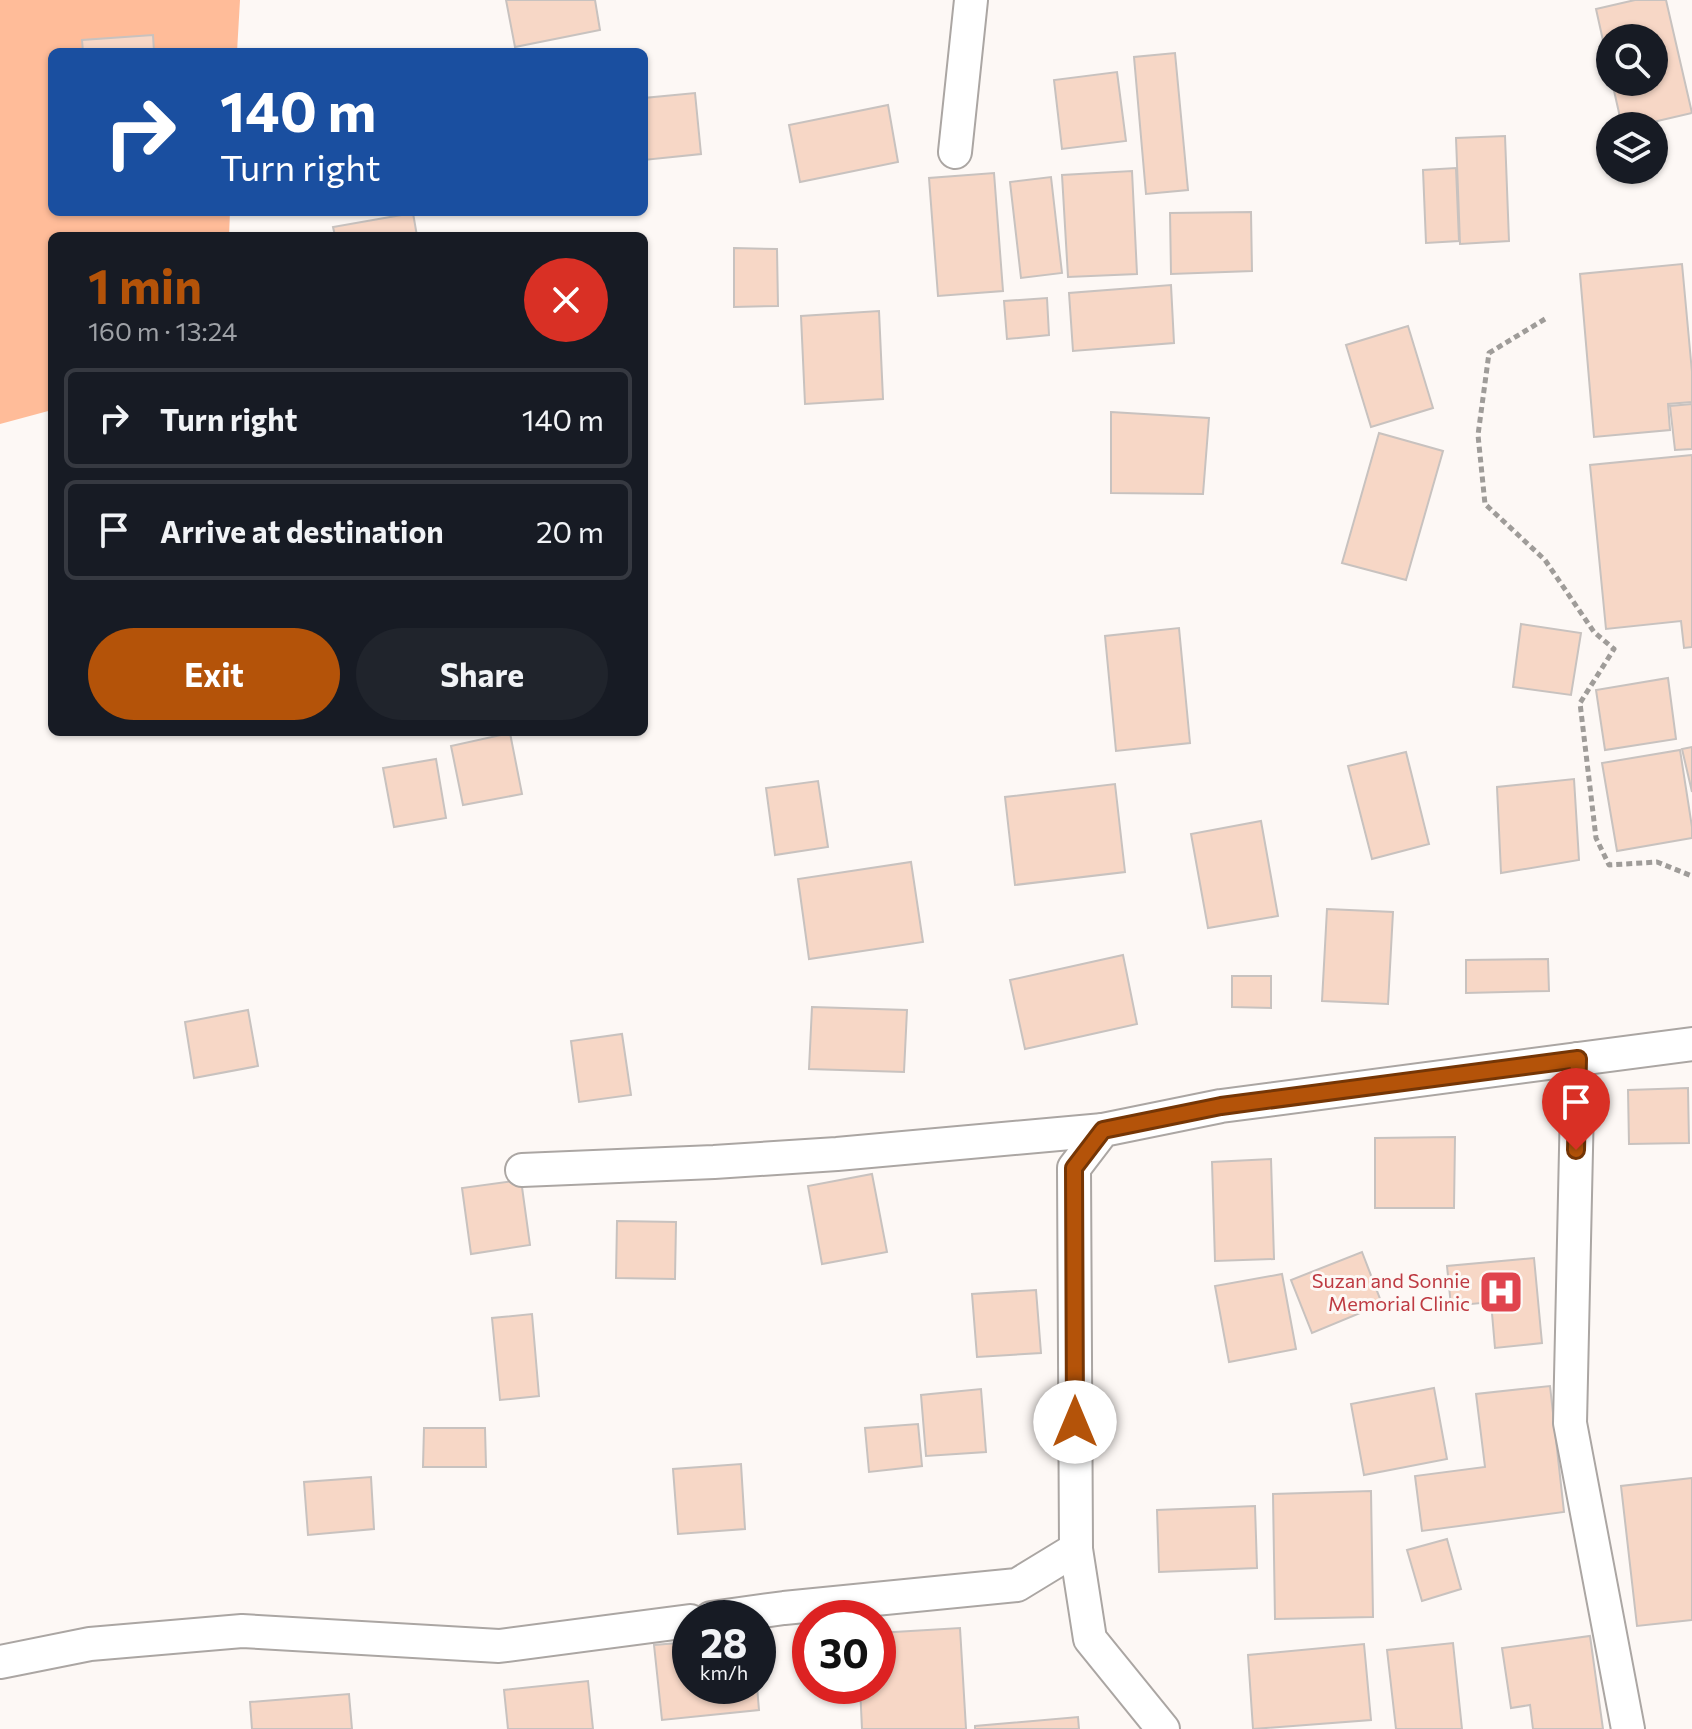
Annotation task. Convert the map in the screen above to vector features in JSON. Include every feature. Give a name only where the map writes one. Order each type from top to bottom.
[{"type":"street","points":[[955,152],[971,0]]},
{"type":"street","points":[[522,1170],[837,1154],[1103,1130],[1221,1106],[1692,1044]]},
{"type":"street","points":[[1578,1059],[1570,1423],[1628,1729]]},
{"type":"street","points":[[1103,1130],[1074,1168],[1076,1549],[1090,1639],[1163,1729]]},
{"type":"street","points":[[776,1609],[1017,1585],[1076,1549]]},
{"type":"street","points":[[0,1662],[90,1644],[242,1631],[499,1646],[672,1623]]},
{"type":"path","points":[[1545,319],[1489,353],[1478,435],[1485,504],[1545,560],[1594,632],[1614,649],[1580,703],[1596,838],[1609,865],[1657,862],[1692,876]]},
{"type":"shaded area","points":[[0,0],[240,0],[237,48],[48,48],[48,216],[230,216],[229,232],[48,232],[48,411],[0,424]]},
{"type":"building","points":[[506,0],[595,0],[600,30],[515,47]]},
{"type":"building","points":[[1635,0],[1666,0],[1692,113],[1668,119],[1668,112],[1619,112],[1615,96],[1668,96],[1668,24],[1599,24],[1596,9]]},
{"type":"building","points":[[153,35],[154,48],[83,48],[82,40]]},
{"type":"building","points":[[1175,53],[1188,190],[1146,194],[1134,57]]},
{"type":"building","points":[[1117,72],[1126,141],[1062,149],[1054,80]]},
{"type":"building","points":[[695,93],[701,154],[648,160],[648,98]]},
{"type":"building","points":[[888,105],[898,162],[800,182],[789,125]]},
{"type":"building","points":[[1505,136],[1509,241],[1460,244],[1456,138]]},
{"type":"building","points":[[1456,168],[1459,241],[1426,243],[1423,170]]},
{"type":"building","points":[[1132,171],[1137,274],[1068,277],[1062,175]]},
{"type":"building","points":[[994,173],[1003,291],[938,296],[929,178]]},
{"type":"building","points":[[1051,177],[1062,273],[1021,278],[1010,182]]},
{"type":"building","points":[[1251,212],[1252,271],[1171,274],[1170,213]]},
{"type":"building","points":[[414,216],[416,232],[334,232],[333,227]]},
{"type":"building","points":[[734,248],[777,249],[778,306],[734,307]]},
{"type":"building","points":[[1682,264],[1692,402],[1668,404],[1670,430],[1594,437],[1580,274]]},
{"type":"building","points":[[1171,285],[1174,343],[1073,351],[1069,293]]},
{"type":"building","points":[[1047,298],[1049,335],[1007,339],[1004,301]]},
{"type":"building","points":[[879,311],[883,399],[805,404],[801,316]]},
{"type":"building","points":[[1408,326],[1433,408],[1371,427],[1346,345]]},
{"type":"building","points":[[1692,404],[1692,449],[1675,450],[1670,406]]},
{"type":"building","points":[[1111,412],[1209,418],[1203,494],[1111,493]]},
{"type":"building","points":[[1379,433],[1443,451],[1406,580],[1342,563]]},
{"type":"building","points":[[1692,455],[1692,647],[1684,648],[1681,621],[1606,629],[1590,465]]},
{"type":"building","points":[[1521,624],[1581,633],[1571,695],[1513,687]]},
{"type":"building","points":[[1179,628],[1190,743],[1116,751],[1105,636]]},
{"type":"building","points":[[1668,678],[1676,739],[1605,750],[1596,690]]},
{"type":"building","points":[[511,736],[522,794],[463,805],[451,746]]},
{"type":"building","points":[[1692,747],[1692,792],[1682,749]]},
{"type":"building","points":[[1680,750],[1692,838],[1617,851],[1602,763]]},
{"type":"building","points":[[1406,752],[1429,844],[1372,859],[1348,766]]},
{"type":"building","points":[[436,759],[446,818],[394,827],[383,768]]},
{"type":"building","points":[[1574,779],[1579,860],[1501,873],[1497,787]]},
{"type":"building","points":[[818,781],[828,847],[775,855],[766,788]]},
{"type":"building","points":[[1115,784],[1125,872],[1015,885],[1005,797]]},
{"type":"building","points":[[1261,821],[1278,916],[1208,928],[1191,834]]},
{"type":"building","points":[[911,862],[923,942],[809,959],[798,879]]},
{"type":"building","points":[[1327,909],[1393,912],[1388,1004],[1322,1001]]},
{"type":"building","points":[[1123,955],[1137,1024],[1025,1049],[1010,980]]},
{"type":"building","points":[[1548,959],[1549,991],[1466,993],[1466,960]]},
{"type":"building","points":[[1232,976],[1271,976],[1271,1008],[1232,1007]]},
{"type":"building","points":[[812,1007],[907,1010],[904,1072],[809,1069]]},
{"type":"building","points":[[248,1010],[258,1066],[194,1078],[185,1022]]},
{"type":"building","points":[[622,1034],[631,1095],[579,1102],[571,1041]]},
{"type":"building","points":[[1688,1088],[1689,1143],[1629,1144],[1628,1090]]},
{"type":"building","points":[[1455,1137],[1454,1208],[1375,1208],[1375,1138]]},
{"type":"building","points":[[1271,1159],[1274,1259],[1215,1261],[1212,1162]]},
{"type":"building","points":[[872,1174],[887,1252],[822,1264],[808,1186]]},
{"type":"building","points":[[521,1180],[530,1245],[471,1254],[462,1188]]},
{"type":"building","points":[[617,1221],[676,1222],[675,1279],[616,1278]]},
{"type":"building","points":[[1362,1252],[1382,1304],[1312,1333],[1291,1280]]},
{"type":"building","name":"Suzan and Sonnie Memorial Clinic","points":[[1534,1258],[1542,1343],[1495,1348],[1491,1302],[1451,1306],[1447,1266]]},
{"type":"building","points":[[1282,1274],[1296,1349],[1229,1362],[1215,1286]]},
{"type":"building","points":[[1036,1290],[1041,1353],[977,1357],[972,1294]]},
{"type":"building","points":[[532,1314],[539,1396],[500,1400],[492,1318]]},
{"type":"building","points":[[1550,1386],[1564,1512],[1422,1531],[1415,1476],[1485,1467],[1476,1394]]},
{"type":"building","points":[[1434,1388],[1447,1459],[1364,1475],[1351,1404]]},
{"type":"building","points":[[981,1389],[986,1452],[926,1456],[921,1395]]},
{"type":"building","points":[[918,1424],[922,1466],[869,1472],[865,1428]]},
{"type":"building","points":[[424,1428],[485,1428],[486,1467],[423,1467]]},
{"type":"building","points":[[741,1464],[745,1529],[678,1534],[673,1469]]},
{"type":"building","points":[[371,1477],[374,1529],[308,1535],[304,1482]]},
{"type":"building","points":[[1692,1478],[1692,1620],[1637,1626],[1621,1486]]},
{"type":"building","points":[[1371,1491],[1373,1617],[1275,1619],[1273,1494]]},
{"type":"building","points":[[1255,1506],[1257,1568],[1159,1572],[1157,1510]]},
{"type":"building","points":[[1447,1539],[1461,1589],[1422,1601],[1407,1550]]},
{"type":"building","points":[[960,1628],[966,1729],[862,1729],[861,1704],[896,1704],[896,1632]]},
{"type":"building","points":[[1590,1636],[1603,1729],[1533,1729],[1530,1705],[1511,1708],[1502,1648]]},
{"type":"building","points":[[1453,1643],[1462,1729],[1396,1729],[1387,1650]]},
{"type":"building","points":[[672,1644],[672,1704],[758,1704],[759,1710],[662,1720],[654,1645]]},
{"type":"building","points":[[1364,1644],[1371,1720],[1253,1729],[1248,1655]]},
{"type":"building","points":[[588,1681],[593,1729],[508,1729],[504,1690]]},
{"type":"building","points":[[349,1694],[352,1729],[252,1729],[250,1702]]},
{"type":"building","points":[[1078,1717],[1079,1729],[975,1729],[975,1726]]},
{"type":"place","name":"Suzan and Sonnie Memorial Clinic","points":[[1501,1292]]},
{"type":"route","points":[[1075,1422],[1074,1168],[1103,1130],[1221,1106],[1578,1059],[1576,1150]]}]
